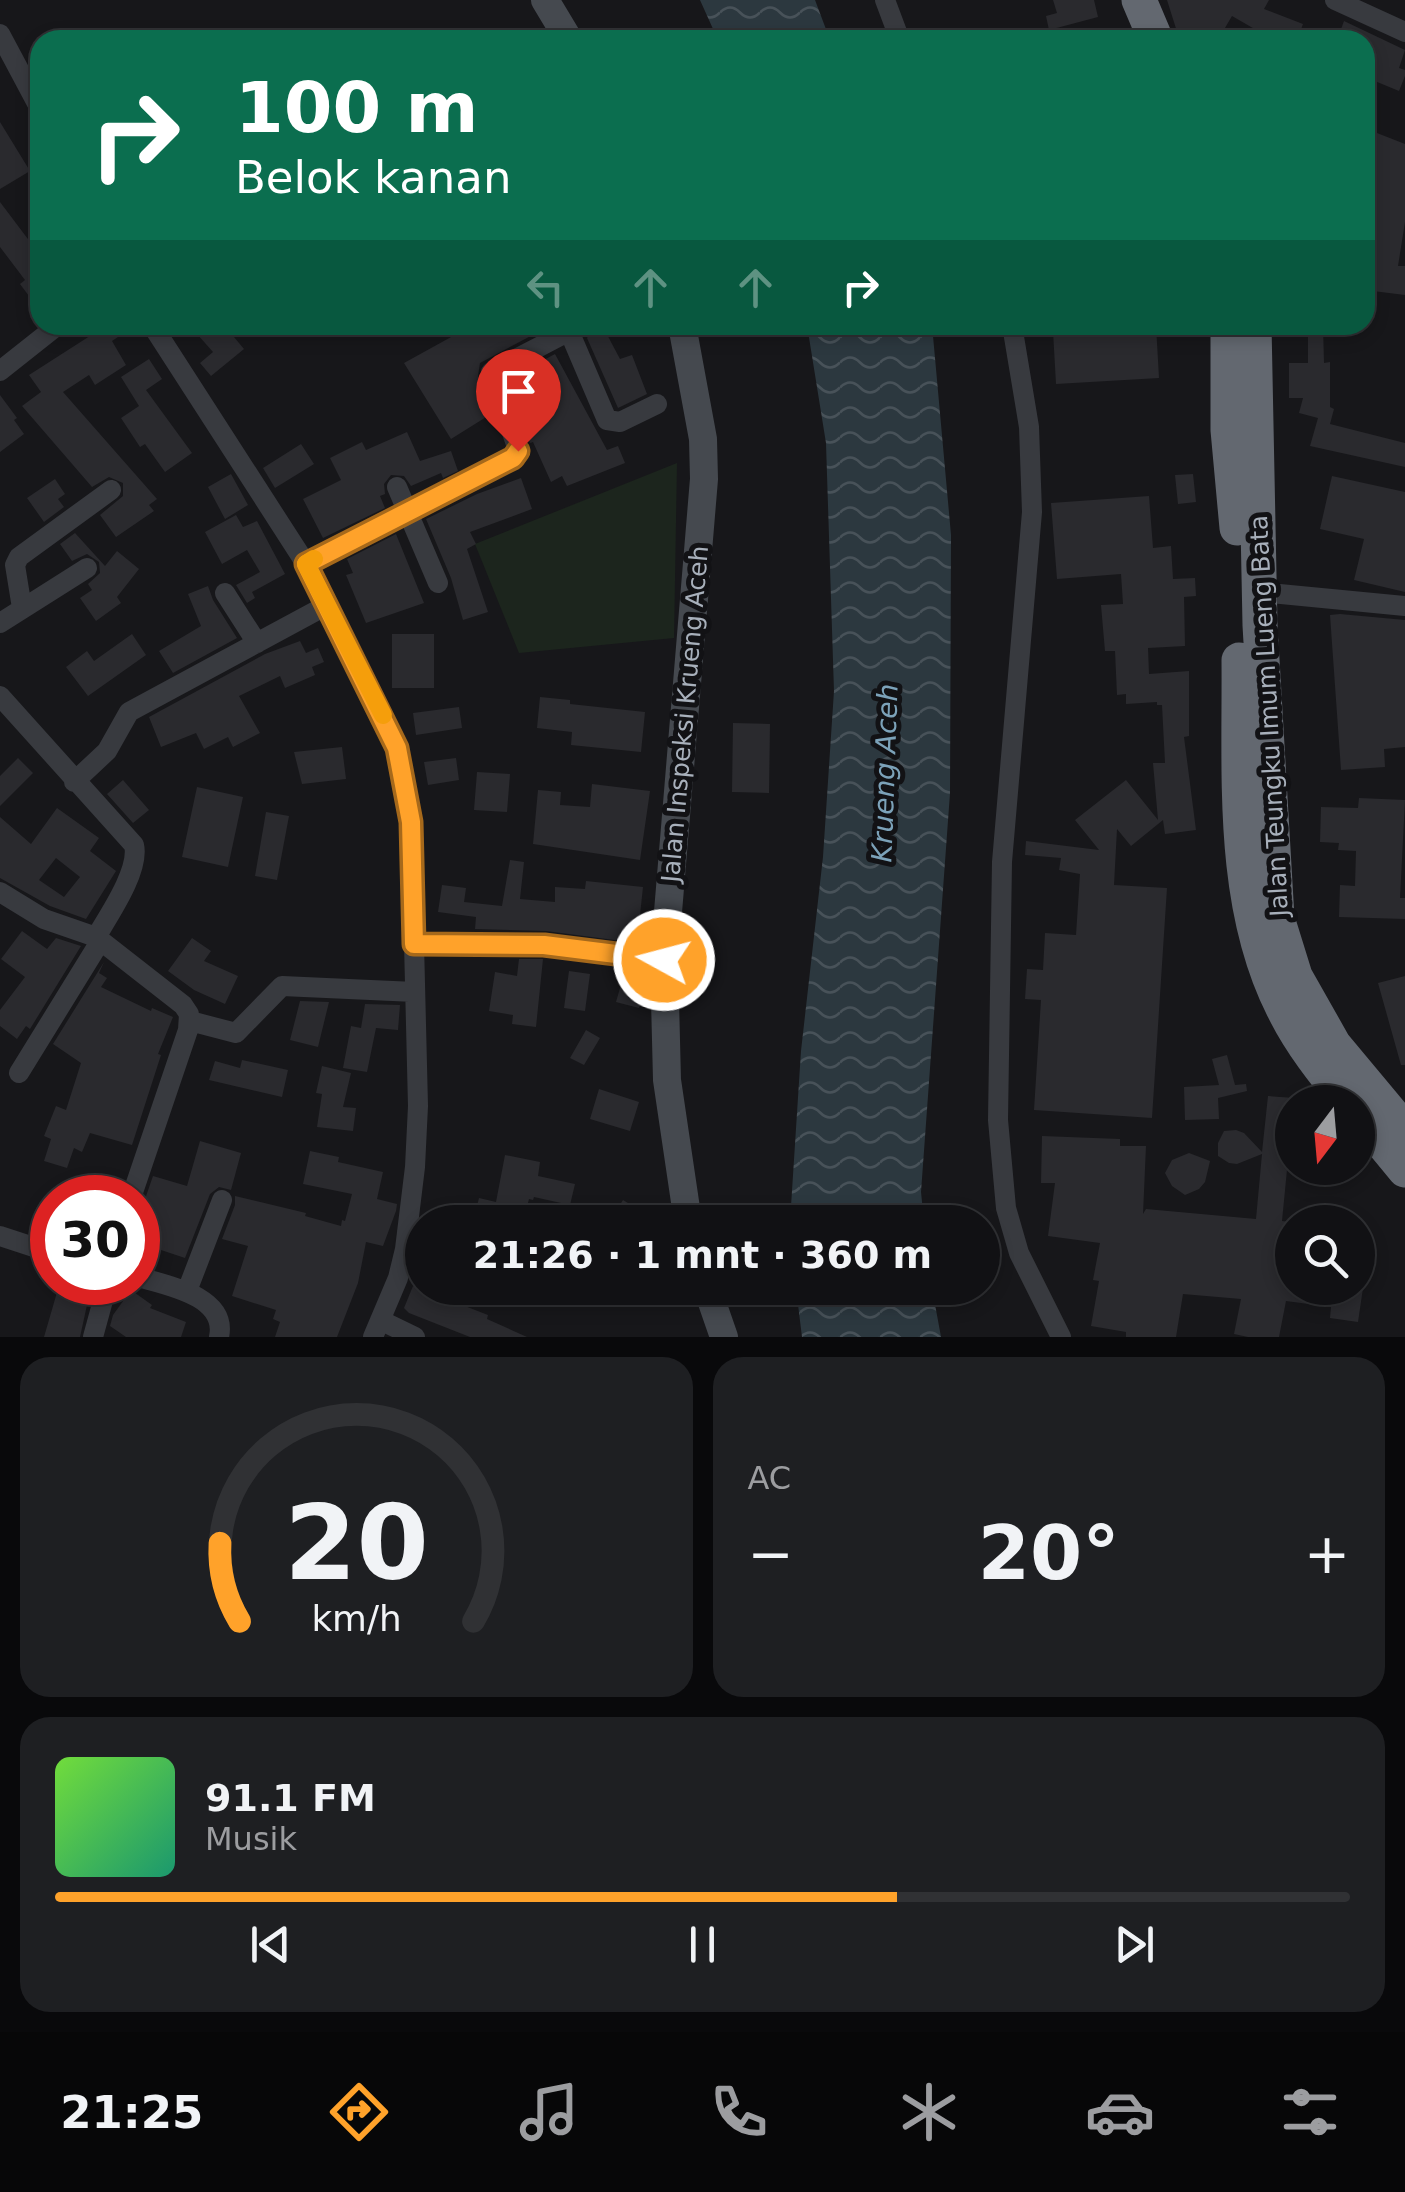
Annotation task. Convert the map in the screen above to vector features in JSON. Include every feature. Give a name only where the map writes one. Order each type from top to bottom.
[{"type":"highway","points":[[1118,0],[1131,30]]},
{"type":"highway","points":[[1139,0],[1152,30]]},
{"type":"highway","name":"Jalan Teungku Imum Lueng Bata","points":[[1228,335],[1228,430],[1238,552],[1246,881],[1255,925],[1281,1004],[1310,1054],[1335,1085]]},
{"type":"highway","name":"Jalan Teungku Imum Lueng Bata","points":[[1254,335],[1259,592],[1277,918],[1295,976],[1402,1150]]},
{"type":"highway","name":"Jalan Teungku Imum Lueng Bata","points":[[1375,1127],[1402,1150]]},
{"type":"street","points":[[545,0],[563,30]]},
{"type":"street","points":[[885,0],[896,30]]},
{"type":"street","points":[[1335,0],[1405,32]]},
{"type":"street","points":[[0,34],[30,90]]},
{"type":"street","points":[[2,365],[44,335]]},
{"type":"street","points":[[158,335],[306,564],[397,748],[411,822],[418,1106],[410,1219],[398,1278],[377,1329],[415,1337]]},
{"type":"street","points":[[306,564],[513,458],[518,447],[491,372],[562,335]]},
{"type":"street","points":[[577,335],[606,420],[620,422],[657,404]]},
{"type":"street","name":"Jalan Inspeksi Krueng Aceh","points":[[684,335],[703,438],[704,479],[664,960],[667,1080],[685,1205]]},
{"type":"street","points":[[1014,335],[1029,427],[1032,512],[1002,862],[998,1120],[1006,1208],[1020,1253],[1062,1337]]},
{"type":"street","points":[[397,487],[438,583]]},
{"type":"street","points":[[22,608],[18,558],[111,490]]},
{"type":"street","points":[[0,624],[87,568]]},
{"type":"street","points":[[1259,592],[1405,606]]},
{"type":"street","points":[[226,594],[257,643]]},
{"type":"street","points":[[74,782],[107,751],[129,712],[327,606]]},
{"type":"street","points":[[0,696],[74,782],[130,838],[136,851],[133,867],[98,938],[19,1074]]},
{"type":"street","points":[[0,892],[44,919],[98,938],[183,1005],[190,1020],[139,1175]]},
{"type":"street","points":[[414,944],[544,945],[664,960]]},
{"type":"street","points":[[190,1020],[236,1033],[282,986],[416,992]]},
{"type":"street","points":[[186,1291],[222,1200]]},
{"type":"street","points":[[0,1236],[30,1246]]},
{"type":"street","points":[[160,1284],[186,1291],[216,1314],[219,1337]]},
{"type":"street","points":[[93,1337],[102,1305]]},
{"type":"street","points":[[714,1305],[724,1337]]},
{"type":"shaded area","points":[[677,463],[674,638],[519,653],[475,544]]},
{"type":"water","points":[[700,0],[815,0],[826,30],[714,30]]},
{"type":"water","name":"Krueng Aceh","points":[[809,335],[933,335],[951,535],[950,793],[922,1205],[791,1205],[834,691],[826,443]]},
{"type":"water","points":[[798,1305],[935,1305],[941,1337],[802,1337]]},
{"type":"building","points":[[1053,0],[1094,0],[1098,17],[1049,30],[1046,16],[1057,13]]},
{"type":"building","points":[[1167,0],[1269,0],[1264,9],[1303,24],[1301,30],[1256,30],[1232,16],[1224,30],[1176,30]]},
{"type":"building","points":[[1344,21],[1363,30],[1341,30]]},
{"type":"building","points":[[1375,36],[1405,50],[1399,68],[1405,70],[1405,76],[1399,91],[1375,81]]},
{"type":"building","points":[[0,122],[30,171],[0,189]]},
{"type":"building","points":[[1377,133],[1405,144],[1405,222],[1398,266],[1405,266],[1405,295],[1375,291]]},
{"type":"building","points":[[0,202],[30,242],[30,298],[20,284],[25,280],[0,247]]},
{"type":"building","points":[[91,335],[121,335],[112,341],[126,365],[95,385],[89,375],[63,392],[157,499],[149,505],[154,511],[116,537],[100,515],[123,496],[123,483],[109,477],[92,487],[22,406],[41,392],[29,375]]},
{"type":"building","points":[[198,335],[232,335],[244,349],[211,376],[200,363],[213,352]]},
{"type":"building","points":[[455,335],[533,335],[480,363],[478,376],[491,414],[451,439],[404,363]]},
{"type":"building","points":[[607,335],[620,359],[632,355],[647,394],[618,408],[587,338]]},
{"type":"building","points":[[1053,335],[1157,335],[1159,378],[1056,384]]},
{"type":"building","points":[[1308,335],[1323,335],[1324,363],[1330,362],[1330,407],[1334,409],[1330,424],[1405,443],[1405,467],[1310,446],[1318,418],[1299,413],[1303,398],[1289,398],[1289,363],[1308,363]]},
{"type":"building","points":[[555,354],[607,450],[618,446],[625,463],[567,486],[562,476],[551,482],[533,442],[530,443],[508,379]]},
{"type":"building","points":[[149,359],[162,379],[146,390],[192,453],[165,472],[145,444],[140,447],[121,418],[139,406],[121,377]]},
{"type":"building","points":[[0,395],[24,434],[0,452]]},
{"type":"building","points":[[407,432],[420,461],[451,451],[458,471],[443,478],[441,473],[411,486],[404,476],[391,475],[384,484],[385,494],[380,496],[385,508],[323,538],[303,499],[341,480],[330,458],[362,442],[366,450]]},
{"type":"building","points":[[301,444],[314,464],[275,488],[263,468]]},
{"type":"building","points":[[231,474],[248,505],[225,519],[208,487]]},
{"type":"building","points":[[1193,474],[1196,502],[1178,504],[1175,475]]},
{"type":"building","points":[[1332,476],[1405,492],[1405,592],[1354,580],[1364,539],[1320,529]]},
{"type":"building","points":[[521,478],[532,509],[470,532],[476,544],[467,549],[488,612],[463,620],[451,578],[426,519]]},
{"type":"building","points":[[55,479],[65,494],[58,499],[64,507],[44,522],[27,498]]},
{"type":"building","points":[[1149,496],[1153,548],[1171,546],[1173,579],[1195,578],[1196,596],[1184,597],[1185,646],[1148,648],[1149,674],[1189,671],[1189,736],[1184,737],[1196,830],[1165,834],[1163,820],[1131,846],[1117,829],[1114,885],[1167,888],[1152,1118],[1034,1110],[1041,1000],[1025,999],[1027,969],[1043,970],[1045,933],[1076,935],[1080,874],[1059,870],[1061,858],[1025,855],[1026,841],[1099,850],[1075,820],[1126,780],[1158,820],[1153,763],[1165,763],[1162,705],[1126,704],[1126,694],[1117,695],[1115,651],[1105,651],[1101,605],[1123,604],[1121,574],[1057,579],[1051,503]]},
{"type":"building","points":[[236,515],[243,527],[257,521],[285,574],[252,592],[255,598],[247,603],[236,585],[260,572],[247,550],[222,564],[205,532]]},
{"type":"building","points":[[75,533],[105,566],[117,551],[139,569],[117,597],[121,603],[96,621],[80,598],[92,590],[88,584],[100,573],[99,562],[87,554],[72,561],[60,544]]},
{"type":"building","points":[[396,534],[424,603],[366,623],[346,575],[353,573],[347,559]]},
{"type":"building","points":[[208,586],[237,638],[173,673],[159,651],[201,626],[188,594]]},
{"type":"building","points":[[1330,615],[1405,620],[1405,747],[1384,749],[1385,767],[1341,770]]},
{"type":"building","points":[[132,634],[146,655],[88,696],[66,667],[87,651],[94,661]]},
{"type":"building","points":[[392,634],[434,634],[434,688],[392,688]]},
{"type":"building","points":[[300,641],[306,653],[318,648],[324,662],[312,667],[315,675],[285,688],[280,676],[239,696],[260,733],[233,747],[228,737],[204,749],[196,733],[161,747],[149,717],[265,654]]},
{"type":"building","points":[[540,697],[645,712],[641,752],[571,745],[572,732],[537,728]]},
{"type":"building","points":[[459,707],[462,728],[416,735],[413,713]]},
{"type":"building","points":[[733,723],[770,724],[769,793],[732,792]]},
{"type":"building","points":[[342,747],[346,779],[302,784],[294,752]]},
{"type":"building","points":[[18,758],[33,773],[0,806],[0,776]]},
{"type":"building","points":[[456,758],[459,780],[428,785],[424,762]]},
{"type":"building","points":[[477,772],[510,774],[507,812],[474,810]]},
{"type":"building","points":[[123,780],[149,810],[133,823],[107,794]]},
{"type":"building","points":[[592,784],[650,791],[640,860],[533,844],[538,790],[561,792],[560,805],[590,807]]},
{"type":"building","points":[[197,787],[243,797],[228,867],[182,857]]},
{"type":"building","points":[[1359,798],[1405,800],[1400,898],[1405,898],[1405,919],[1339,917],[1340,885],[1355,886],[1356,851],[1338,850],[1339,843],[1320,842],[1321,807],[1358,808]]},
{"type":"building","points":[[57,808],[99,838],[90,851],[116,871],[86,919],[50,906],[0,878],[0,817],[31,844]],"holes":[[[56,858],[80,877],[64,897],[39,880]]]},
{"type":"building","points":[[266,812],[289,816],[277,880],[255,876]]},
{"type":"building","points":[[510,860],[524,862],[520,899],[555,902],[555,887],[585,889],[586,881],[643,887],[637,943],[546,931],[475,929],[476,917],[438,912],[442,885],[466,888],[464,902],[502,906]]},
{"type":"building","points":[[22,931],[47,949],[56,938],[81,946],[30,1029],[26,1026],[17,1039],[0,1026],[0,1010],[25,977],[1,959]]},
{"type":"building","points":[[192,938],[211,951],[204,961],[238,976],[225,1004],[194,990],[168,971]]},
{"type":"building","points":[[519,959],[543,959],[536,1027],[512,1024],[513,1015],[489,1011],[495,972],[517,976]]},
{"type":"building","points":[[104,962],[99,973],[107,978],[101,987],[173,1017],[132,1145],[90,1133],[82,1152],[74,1148],[67,1168],[44,1161],[51,1139],[44,1136],[56,1106],[66,1110],[81,1063],[53,1044]]},
{"type":"building","points":[[569,971],[590,974],[585,1011],[564,1008]]},
{"type":"building","points":[[624,974],[647,980],[639,1008],[616,1002]]},
{"type":"building","points":[[1405,976],[1405,1065],[1401,1065],[1378,983]]},
{"type":"building","points":[[300,1001],[329,1002],[318,1047],[290,1040]]},
{"type":"building","points":[[365,1004],[400,1005],[398,1030],[376,1028],[367,1072],[343,1068],[351,1026],[361,1028]]},
{"type":"building","points":[[586,1030],[600,1038],[584,1065],[570,1058]]},
{"type":"building","points":[[1227,1055],[1235,1085],[1246,1084],[1247,1091],[1218,1098],[1219,1119],[1185,1120],[1184,1087],[1219,1085],[1212,1059]]},
{"type":"building","points":[[242,1060],[288,1070],[282,1097],[209,1080],[215,1061],[240,1068]]},
{"type":"building","points":[[322,1066],[351,1073],[343,1107],[356,1108],[353,1131],[317,1127],[322,1094],[316,1093]]},
{"type":"building","points":[[599,1089],[639,1102],[630,1131],[590,1119]]},
{"type":"building","points":[[1268,1096],[1275,1097],[1275,1185],[1286,1185],[1284,1205],[1275,1205],[1275,1305],[1285,1305],[1279,1337],[1234,1334],[1241,1299],[1183,1294],[1176,1337],[1126,1337],[1126,1332],[1091,1326],[1099,1281],[1093,1280],[1100,1243],[1048,1236],[1055,1183],[1041,1183],[1042,1136],[1120,1139],[1120,1146],[1146,1146],[1143,1214],[1146,1209],[1256,1219],[1262,1154],[1237,1164],[1229,1163],[1218,1156],[1218,1143],[1224,1131],[1236,1130],[1262,1152]]},
{"type":"building","points":[[200,1141],[241,1153],[231,1190],[219,1187],[210,1194],[185,1258],[160,1252],[160,1178],[187,1186]]},
{"type":"building","points":[[310,1151],[383,1172],[377,1199],[397,1204],[396,1211],[383,1246],[366,1242],[358,1283],[337,1337],[275,1337],[280,1322],[273,1319],[276,1310],[232,1296],[248,1246],[222,1239],[235,1196],[341,1226],[352,1194],[303,1184]]},
{"type":"building","points":[[1189,1153],[1210,1161],[1205,1182],[1185,1195],[1172,1186],[1165,1173],[1172,1160]]},
{"type":"building","points":[[505,1155],[540,1162],[538,1176],[575,1184],[570,1205],[534,1197],[527,1205],[477,1205],[479,1198],[496,1202]]},
{"type":"building","points":[[53,1305],[87,1305],[80,1337],[44,1337]]},
{"type":"building","points":[[120,1305],[152,1305],[150,1308],[186,1322],[181,1337],[126,1337],[110,1326]]},
{"type":"building","points":[[462,1305],[527,1337],[470,1337],[404,1308]]},
{"type":"building","points":[[1316,1305],[1360,1305],[1358,1322],[1330,1318],[1331,1307]]},
{"type":"slow traffic","points":[[314,559],[306,564],[383,715]]},
{"type":"route","points":[[518,451],[513,458],[306,564],[397,748],[411,822],[414,944],[544,945],[664,960]]}]
